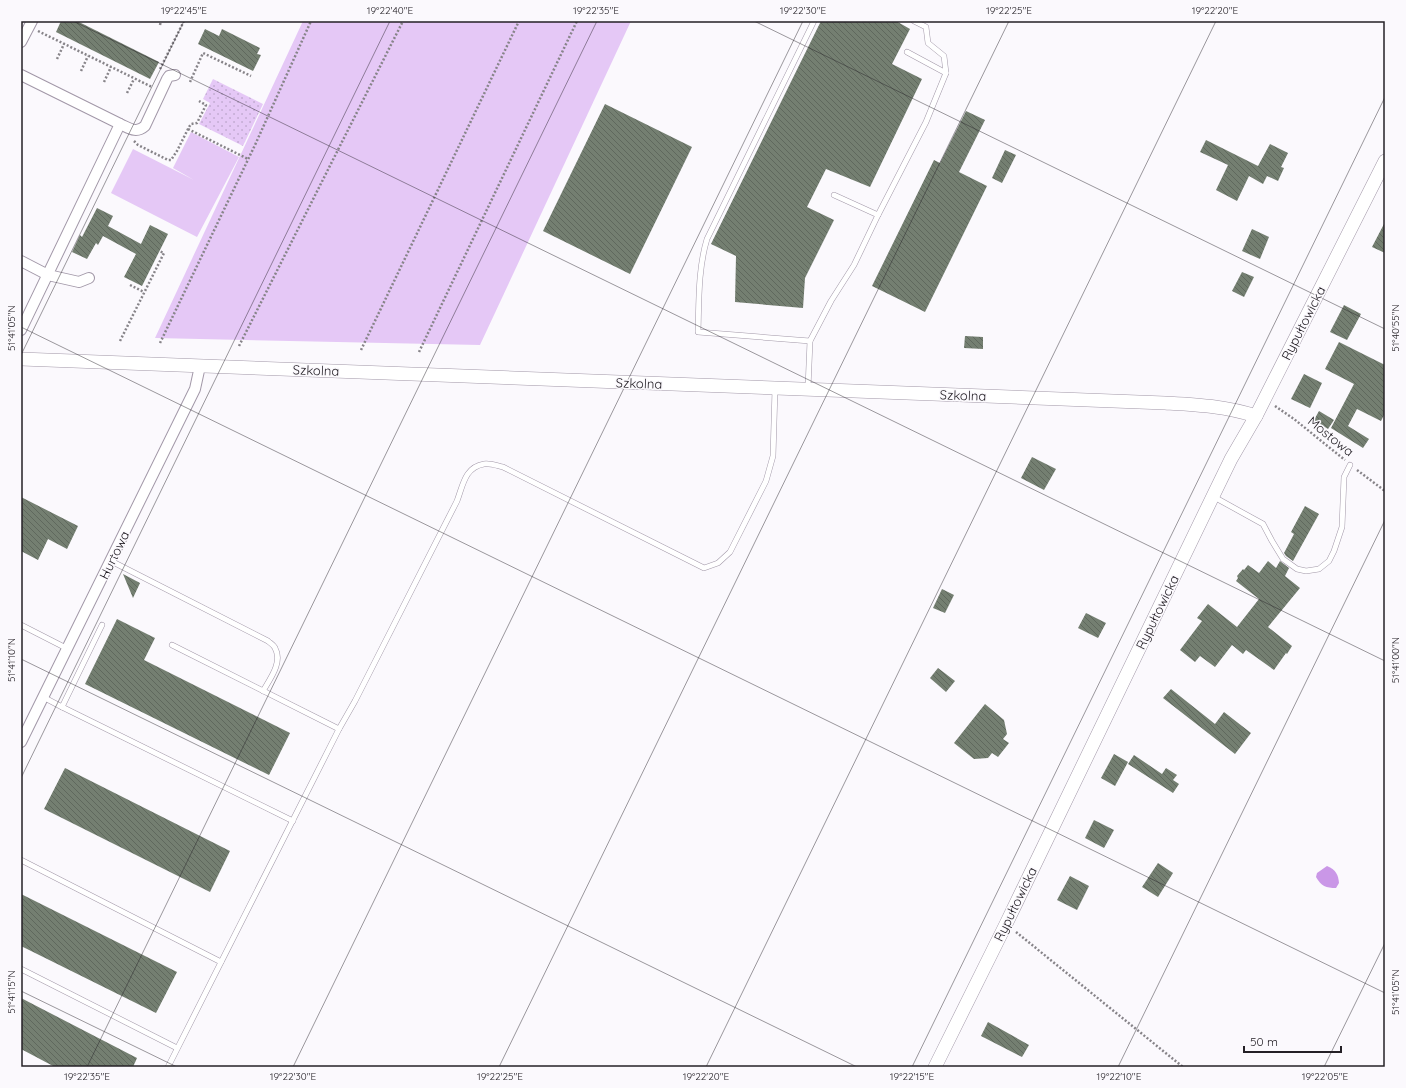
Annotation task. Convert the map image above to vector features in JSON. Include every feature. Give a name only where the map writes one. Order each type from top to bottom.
[{"type":"street","points":[[21,42],[32,25]]},
{"type":"street","points":[[21,75],[135,130],[141,130],[145,126],[169,76],[174,75]]},
{"type":"street","points":[[21,330],[120,124]]},
{"type":"street","name":"Rypułtowicka","points":[[935,1067],[1006,924],[1231,459],[1256,416],[1385,161]]},
{"type":"street","points":[[21,261],[48,275],[79,282],[89,278]]},
{"type":"street","name":"Szkolna","points":[[21,359],[1213,406],[1236,410],[1256,416]]},
{"type":"street","name":"Hurtowa","points":[[21,742],[24,730],[68,649],[195,389],[200,366]]},
{"type":"lane","points":[[810,341],[698,332],[700,272],[703,254],[708,239],[814,21]]},
{"type":"lane","points":[[808,389],[810,341],[831,301],[854,265],[926,122],[946,73],[944,56],[928,43],[926,27],[914,21]]},
{"type":"lane","points":[[907,52],[946,73]]},
{"type":"lane","points":[[834,195],[878,215]]},
{"type":"lane","points":[[168,1067],[339,729],[355,701],[457,501],[465,478],[471,469],[485,464],[504,466],[704,568],[718,563],[730,552],[766,481],[773,456],[774,388]]},
{"type":"lane","points":[[1213,496],[1263,524],[1283,559],[1297,569],[1306,571],[1319,569],[1329,560],[1334,551],[1342,527],[1344,477],[1350,465]]},
{"type":"lane","points":[[111,561],[268,641],[275,648],[278,658],[276,667],[264,691]]},
{"type":"lane","points":[[21,625],[68,649]]},
{"type":"lane","points":[[62,707],[102,625]]},
{"type":"lane","points":[[172,645],[339,729]]},
{"type":"lane","points":[[43,697],[293,821]]},
{"type":"lane","points":[[21,860],[221,962]]},
{"type":"lane","points":[[21,969],[177,1048]]},
{"type":"path","points":[[160,25],[162,21]]},
{"type":"path","points":[[157,74],[184,21]]},
{"type":"path","points":[[160,343],[248,159],[311,21]]},
{"type":"path","points":[[239,346],[403,21]]},
{"type":"path","points":[[361,350],[519,21]]},
{"type":"path","points":[[419,352],[577,21]]},
{"type":"path","points":[[32,25],[64,44],[161,92]]},
{"type":"path","points":[[57,59],[64,44]]},
{"type":"path","points":[[190,82],[204,53],[251,76]]},
{"type":"path","points":[[81,71],[88,56]]},
{"type":"path","points":[[104,82],[111,67]]},
{"type":"path","points":[[127,93],[134,79]]},
{"type":"path","points":[[151,87],[154,80]]},
{"type":"path","points":[[135,130],[134,141],[138,145],[168,160],[171,160],[188,129],[192,124],[197,123],[206,105],[199,101]]},
{"type":"path","points":[[188,129],[248,159]]},
{"type":"path","points":[[120,341],[164,253],[159,251]]},
{"type":"path","points":[[130,285],[144,292]]},
{"type":"path","name":"Mostowa","points":[[1264,399],[1294,419],[1350,465],[1385,490]]},
{"type":"path","points":[[1006,924],[1183,1067]]},
{"type":"shaded area","points":[[303,21],[631,21],[480,345],[155,338]]},
{"type":"shaded area","points":[[213,79],[263,104],[243,146],[199,124],[210,103],[203,99]]},
{"type":"shaded area","points":[[191,132],[239,157],[197,237],[111,193],[133,149],[194,180],[173,168]]},
{"type":"shaded area","points":[[1327,866],[1333,869],[1337,875],[1339,883],[1336,888],[1324,886],[1316,877],[1317,873]]},
{"type":"building","points":[[61,21],[77,21],[159,62],[150,79],[56,32]]},
{"type":"building","points":[[821,21],[896,21],[910,29],[892,64],[922,79],[870,187],[826,169],[807,207],[834,220],[805,278],[803,308],[735,302],[736,256],[711,244]]},
{"type":"building","points":[[205,29],[219,36],[222,29],[260,48],[257,54],[261,55],[253,71],[198,44]]},
{"type":"building","points":[[605,104],[692,147],[630,274],[543,231]]},
{"type":"building","points":[[966,111],[985,120],[959,172],[987,186],[925,312],[872,286],[934,160],[940,163]]},
{"type":"building","points":[[1206,140],[1258,166],[1270,144],[1288,153],[1281,167],[1284,168],[1278,181],[1267,176],[1263,184],[1249,176],[1237,201],[1216,190],[1228,165],[1200,152]]},
{"type":"building","points":[[1005,150],[1016,155],[1002,183],[992,178]]},
{"type":"building","points":[[97,208],[113,216],[108,226],[141,244],[150,225],[168,234],[142,286],[124,277],[136,254],[103,236],[98,245],[96,243],[87,259],[72,252],[80,235],[82,237]]},
{"type":"building","points":[[1385,222],[1385,253],[1372,247]]},
{"type":"building","points":[[1252,229],[1269,237],[1260,259],[1242,251]]},
{"type":"building","points":[[1242,272],[1254,277],[1244,297],[1232,291]]},
{"type":"building","points":[[1344,305],[1361,314],[1347,340],[1330,332]]},
{"type":"building","points":[[965,336],[983,337],[983,349],[964,348]]},
{"type":"building","points":[[1339,342],[1385,365],[1385,413],[1381,421],[1357,409],[1348,426],[1369,439],[1363,448],[1331,428],[1354,384],[1325,369]]},
{"type":"building","points":[[1304,374],[1322,383],[1310,408],[1291,399]]},
{"type":"building","points":[[1319,411],[1334,420],[1328,429],[1314,420]]},
{"type":"building","points":[[1032,457],[1056,469],[1044,490],[1021,478]]},
{"type":"building","points":[[21,497],[78,526],[67,549],[48,539],[38,560],[21,551]]},
{"type":"building","points":[[1305,506],[1319,514],[1293,561],[1284,553],[1294,534],[1291,532]]},
{"type":"building","points":[[1268,561],[1276,568],[1280,561],[1289,568],[1285,576],[1300,588],[1268,627],[1292,646],[1274,670],[1246,650],[1243,654],[1232,645],[1215,667],[1200,656],[1195,662],[1180,650],[1202,621],[1197,618],[1208,604],[1237,627],[1259,599],[1236,581],[1238,578],[1237,576],[1248,565],[1259,573]]},
{"type":"building","points":[[123,574],[140,583],[133,598]]},
{"type":"building","points":[[942,589],[954,595],[945,613],[933,608]]},
{"type":"building","points":[[1086,613],[1106,623],[1098,638],[1078,628]]},
{"type":"building","points":[[117,619],[155,638],[144,660],[290,733],[269,775],[85,684]]},
{"type":"building","points":[[938,668],[955,681],[946,692],[930,678]]},
{"type":"building","points":[[1171,689],[1215,724],[1224,712],[1251,733],[1235,754],[1163,698]]},
{"type":"building","points":[[985,704],[1004,720],[1007,734],[1003,739],[1009,743],[998,757],[992,753],[988,758],[974,759],[954,743]]},
{"type":"building","points":[[1114,754],[1128,762],[1115,786],[1101,778]]},
{"type":"building","points":[[1134,755],[1162,774],[1166,768],[1177,775],[1173,780],[1179,784],[1173,793],[1128,764]]},
{"type":"building","points":[[65,768],[230,851],[210,892],[44,809]]},
{"type":"building","points":[[1094,820],[1114,830],[1104,848],[1085,838]]},
{"type":"building","points":[[1158,863],[1173,873],[1158,897],[1142,887]]},
{"type":"building","points":[[1070,876],[1089,886],[1077,910],[1057,900]]},
{"type":"building","points":[[21,894],[177,972],[156,1013],[21,946]]},
{"type":"building","points":[[21,998],[137,1058],[133,1067],[55,1067],[21,1049]]},
{"type":"building","points":[[988,1022],[1029,1045],[1022,1057],[981,1036]]}]
